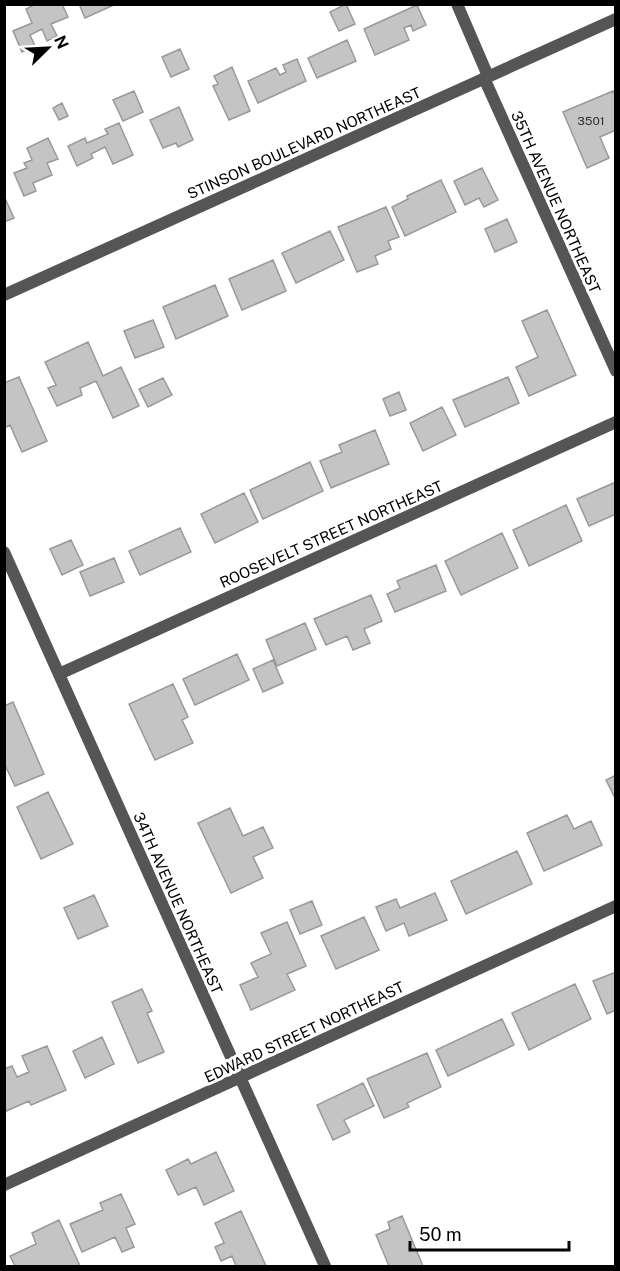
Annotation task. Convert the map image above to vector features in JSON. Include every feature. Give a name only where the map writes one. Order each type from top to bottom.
[{"type":"street","name":"35TH AVENUE NORTHEAST","points":[[457,4],[486,77],[615,371]]},
{"type":"street","name":"STINSON BOULEVARD NORTHEAST","points":[[4,295],[615,20]]},
{"type":"street","name":"ROOSEVELT STREET NORTHEAST","points":[[59,674],[615,422]]},
{"type":"street","name":"34TH AVENUE NORTHEAST","points":[[4,552],[325,1266]]},
{"type":"street","name":"EDWARD STREET NORTHEAST","points":[[4,1185],[615,906]]},
{"type":"building","points":[[36,4],[62,4],[68,17],[51,24],[57,36],[47,41],[42,29],[30,35],[35,46],[22,52],[13,31],[32,23],[26,9]]},
{"type":"building","points":[[79,4],[116,4],[85,18]]},
{"type":"building","points":[[346,4],[355,24],[339,31],[330,12]]},
{"type":"building","points":[[417,5],[426,25],[413,31],[411,25],[404,28],[409,40],[375,55],[364,29]]},
{"type":"building","points":[[347,40],[356,61],[317,78],[308,58]]},
{"type":"building","points":[[180,49],[189,69],[171,77],[162,57]]},
{"type":"building","points":[[297,59],[306,81],[258,103],[248,81],[276,68],[280,75],[286,72],[283,65]]},
{"type":"building","points":[[232,67],[250,111],[229,120],[213,86],[218,84],[214,76]]},
{"type":"building","points":[[134,91],[143,112],[123,121],[113,100]]},
{"type":"building","points":[[613,91],[616,96],[616,130],[600,137],[609,158],[587,168],[563,112]]},
{"type":"building","points":[[62,103],[68,116],[59,120],[53,108]]},
{"type":"building","points":[[179,107],[193,140],[178,147],[176,143],[163,148],[150,120]]},
{"type":"building","points":[[119,123],[133,155],[113,164],[105,147],[91,154],[93,158],[77,166],[68,146],[85,138],[87,143],[108,134],[105,129]]},
{"type":"building","points":[[48,138],[58,159],[47,163],[52,175],[33,183],[36,191],[24,196],[14,173],[27,168],[24,163],[32,160],[27,148]]},
{"type":"building","points":[[482,168],[498,200],[484,207],[479,198],[465,205],[454,181]]},
{"type":"building","points":[[441,180],[456,212],[405,236],[392,207],[408,199],[407,196]]},
{"type":"building","points":[[4,196],[14,218],[4,222]]},
{"type":"building","points":[[386,207],[399,237],[388,241],[391,249],[375,256],[378,264],[357,272],[338,227]]},
{"type":"building","points":[[507,219],[517,242],[495,252],[485,229]]},
{"type":"building","points":[[330,231],[344,260],[296,283],[282,253]]},
{"type":"building","points":[[273,260],[286,291],[242,310],[229,279]]},
{"type":"building","points":[[215,285],[228,316],[176,339],[163,307]]},
{"type":"building","points":[[547,310],[576,375],[529,396],[516,367],[538,357],[522,321]]},
{"type":"building","points":[[153,320],[164,347],[135,358],[124,331]]},
{"type":"building","points":[[88,342],[103,376],[121,367],[139,406],[113,418],[96,381],[80,388],[82,395],[57,406],[48,388],[56,385],[45,362]]},
{"type":"building","points":[[19,377],[47,441],[22,452],[10,425],[4,428],[4,383]]},
{"type":"building","points":[[508,377],[519,403],[465,427],[453,400]]},
{"type":"building","points":[[163,378],[172,395],[148,407],[139,389]]},
{"type":"building","points":[[399,392],[406,410],[390,416],[383,399]]},
{"type":"building","points":[[442,407],[456,435],[423,451],[410,423]]},
{"type":"building","points":[[375,430],[389,464],[331,488],[320,461],[342,452],[339,445]]},
{"type":"building","points":[[310,462],[323,491],[263,519],[250,490]]},
{"type":"building","points":[[616,482],[616,514],[589,526],[577,499]]},
{"type":"building","points":[[244,493],[258,522],[215,543],[201,514]]},
{"type":"building","points":[[566,505],[582,541],[529,566],[513,530]]},
{"type":"building","points":[[180,528],[191,552],[140,575],[129,551]]},
{"type":"building","points":[[502,533],[518,568],[461,595],[445,561]]},
{"type":"building","points":[[71,540],[83,565],[62,575],[50,549]]},
{"type":"building","points":[[114,558],[124,582],[90,596],[80,572]]},
{"type":"building","points":[[436,565],[446,591],[395,612],[387,594],[400,588],[397,581]]},
{"type":"building","points":[[371,595],[382,621],[364,629],[370,643],[353,650],[347,636],[326,645],[314,619]]},
{"type":"building","points":[[305,623],[316,649],[277,666],[266,640]]},
{"type":"building","points":[[237,654],[249,680],[195,705],[183,679]]},
{"type":"building","points":[[273,660],[283,683],[263,692],[253,669]]},
{"type":"building","points":[[173,684],[188,717],[182,720],[193,743],[155,760],[129,704]]},
{"type":"building","points":[[13,702],[44,774],[15,786],[4,763],[4,706]]},
{"type":"building","points":[[616,775],[616,800],[606,780]]},
{"type":"building","points":[[48,792],[73,844],[41,859],[17,807]]},
{"type":"building","points":[[230,808],[243,836],[263,827],[273,848],[253,857],[263,878],[231,893],[198,823]]},
{"type":"building","points":[[567,815],[574,829],[591,821],[602,845],[544,871],[527,833]]},
{"type":"building","points":[[517,851],[532,884],[466,914],[451,881]]},
{"type":"building","points":[[435,893],[447,920],[409,936],[404,923],[386,931],[376,907],[396,899],[400,908]]},
{"type":"building","points":[[94,895],[108,926],[78,939],[64,908]]},
{"type":"building","points":[[312,901],[322,925],[300,934],[290,910]]},
{"type":"building","points":[[364,917],[379,950],[336,969],[321,936]]},
{"type":"building","points":[[287,922],[306,966],[287,974],[295,990],[251,1010],[240,985],[258,977],[251,963],[271,954],[261,933]]},
{"type":"building","points":[[616,972],[616,1010],[607,1014],[593,981]]},
{"type":"building","points":[[575,984],[591,1019],[529,1050],[512,1013]]},
{"type":"building","points":[[142,989],[152,1011],[147,1013],[164,1052],[138,1063],[112,1002]]},
{"type":"building","points":[[502,1019],[514,1045],[448,1076],[436,1050]]},
{"type":"building","points":[[102,1037],[114,1064],[85,1078],[73,1051]]},
{"type":"building","points":[[47,1046],[66,1090],[31,1105],[29,1101],[4,1112],[4,1069],[12,1066],[17,1077],[29,1072],[22,1056]]},
{"type":"building","points":[[427,1053],[441,1087],[407,1103],[409,1107],[384,1118],[367,1079]]},
{"type":"building","points":[[363,1083],[374,1106],[344,1120],[350,1132],[333,1140],[317,1105]]},
{"type":"building","points":[[216,1152],[234,1191],[204,1205],[196,1187],[178,1195],[166,1170],[188,1159],[191,1164]]},
{"type":"building","points":[[121,1194],[135,1224],[126,1228],[134,1247],[122,1252],[115,1237],[82,1252],[70,1224],[103,1210],[100,1203]]},
{"type":"building","points":[[241,1211],[266,1266],[236,1266],[232,1256],[221,1261],[215,1247],[224,1243],[215,1223]]},
{"type":"building","points":[[402,1216],[423,1266],[389,1266],[376,1235],[390,1229],[388,1222]]},
{"type":"building","points":[[59,1220],[80,1266],[15,1266],[10,1256],[36,1244],[32,1233]]}]
